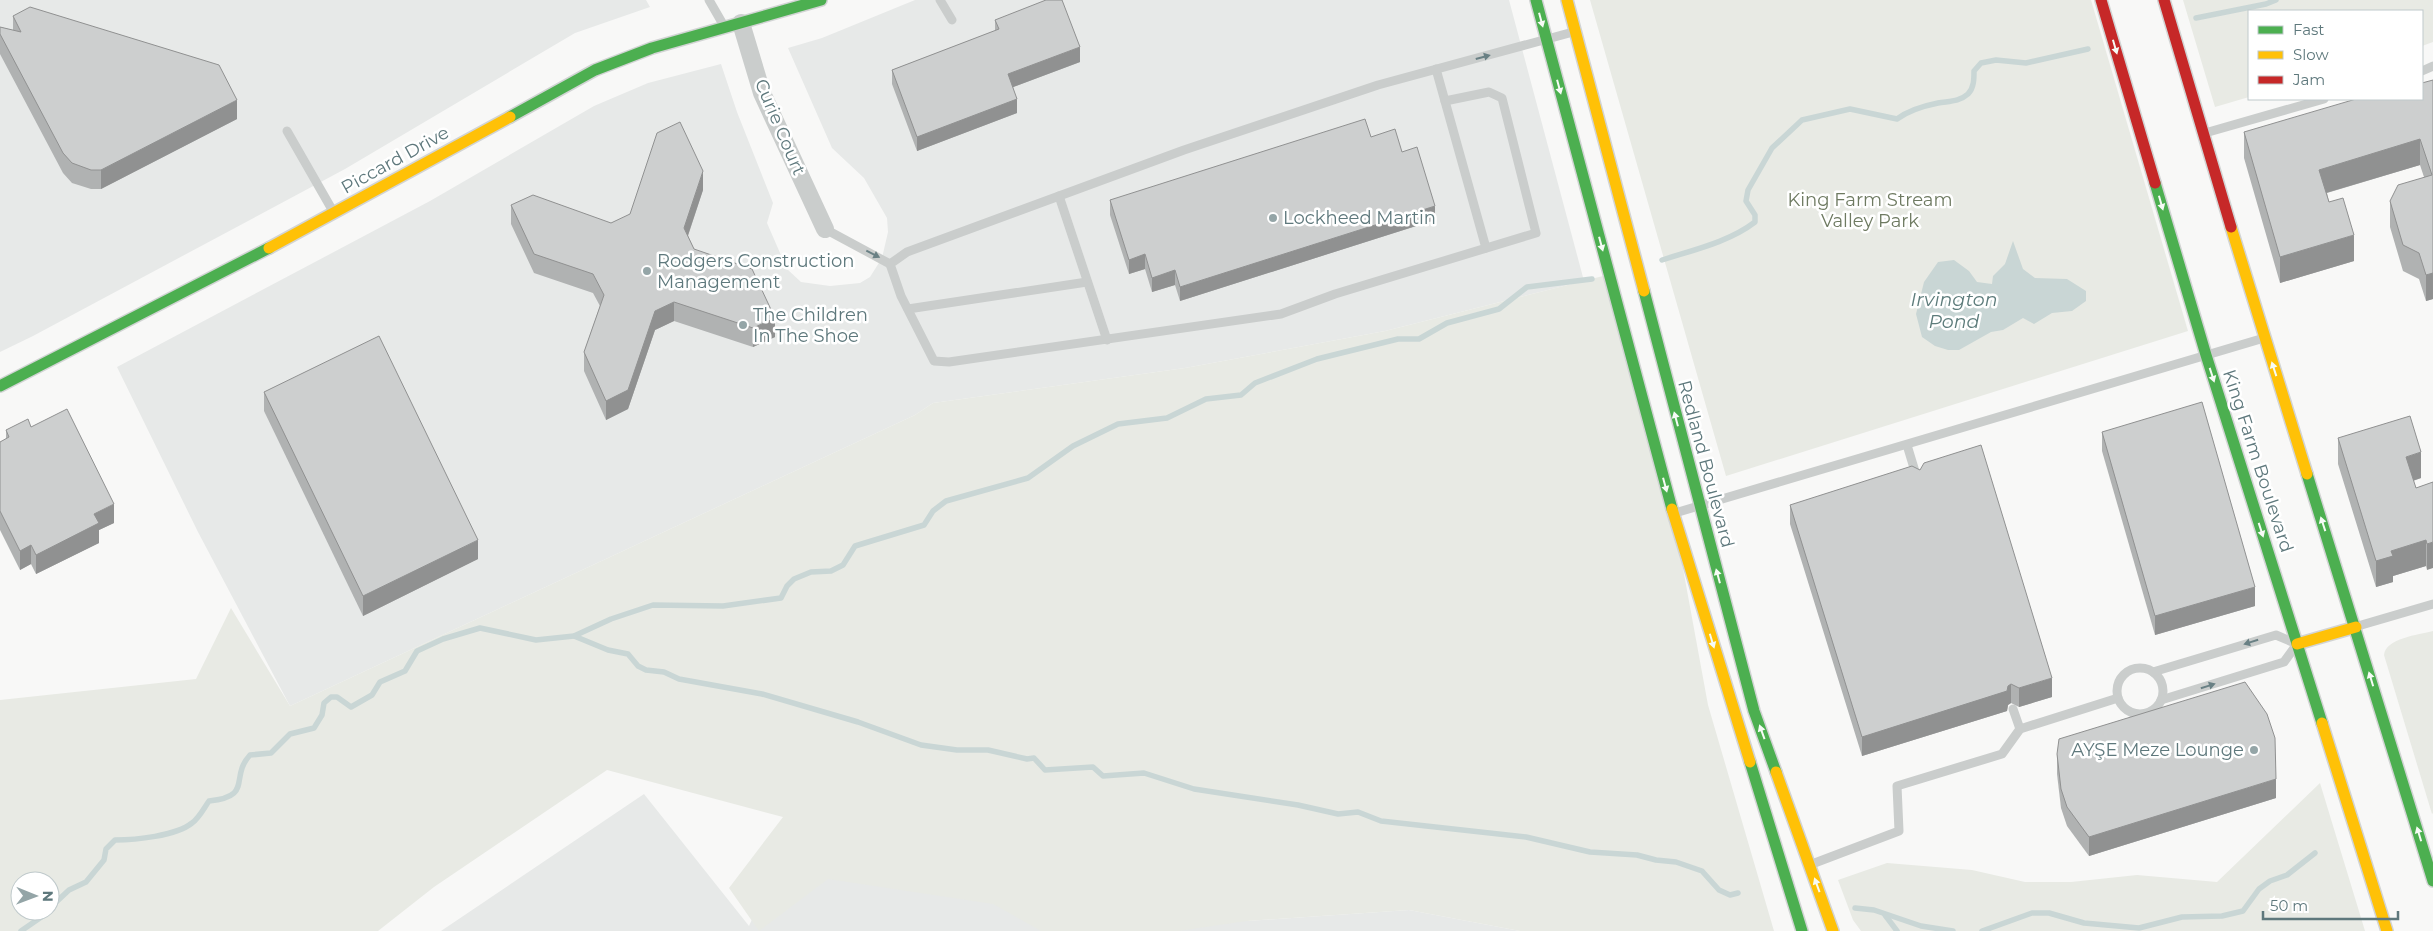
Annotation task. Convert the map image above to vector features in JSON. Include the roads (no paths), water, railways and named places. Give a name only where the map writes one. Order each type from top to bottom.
[{"type":"street","name":"Piccard Drive","points":[[0,386],[335,214],[595,70],[652,48],[821,0]]},
{"type":"street","points":[[1536,0],[1673,514],[1802,931]]},
{"type":"street","name":"Redland Boulevard","points":[[1567,0],[1754,711],[1833,931]]},
{"type":"street","name":"King Farm Boulevard","points":[[2101,0],[2206,356],[2336,774],[2387,931]]},
{"type":"street","points":[[2164,0],[2205,133],[2264,338],[2356,627],[2433,881]]},
{"type":"street","name":"Curie Court","points":[[733,25],[762,93],[825,229]]},
{"type":"street","points":[[2297,644],[2356,627]]},
{"type":"lane","points":[[709,0],[733,25]]},
{"type":"lane","points":[[940,0],[952,20]]},
{"type":"lane","points":[[890,264],[907,252],[1184,150],[1378,85],[1575,32]]},
{"type":"lane","points":[[1436,69],[1486,248]]},
{"type":"lane","points":[[825,229],[890,264],[908,308],[934,360],[950,362],[1281,314],[1335,294],[1536,233],[1502,98],[1489,92],[1445,101]]},
{"type":"lane","points":[[2205,133],[2320,100]]},
{"type":"lane","points":[[286,131],[335,214]]},
{"type":"lane","points":[[1059,196],[1107,340]]},
{"type":"lane","points":[[908,308],[1087,282]]},
{"type":"lane","points":[[1673,514],[2264,338]]},
{"type":"lane","points":[[1907,445],[1918,484]]},
{"type":"lane","points":[[2356,627],[2433,604]]},
{"type":"lane","points":[[2276,635],[2297,644],[2284,662],[2161,700],[2151,712],[2134,714],[2126,710],[2118,698],[2118,684],[2128,672],[2138,668],[2153,672],[2276,635]]},
{"type":"lane","points":[[2153,672],[2162,684],[2161,700]]},
{"type":"lane","points":[[1810,865],[1899,831],[1897,786],[2002,754],[2020,729],[2118,698]]},
{"type":"lane","points":[[2013,709],[2020,729]]},
{"type":"water","name":"Irvington Pond","points":[[2013,241],[2023,269],[2035,278],[2067,279],[2086,291],[2086,301],[2072,311],[2052,313],[2034,324],[2023,318],[2003,330],[1991,332],[1959,350],[1948,350],[1935,346],[1922,337],[1916,314],[1924,282],[1938,262],[1954,260],[1969,271],[1977,282],[1992,284],[1993,276],[2005,264]]},
{"type":"waterway","points":[[2196,18],[2266,4],[2276,0]]},
{"type":"waterway","points":[[1662,260],[1722,240],[1755,222],[1755,215],[1746,201],[1748,190],[1772,148],[1802,120],[1850,109],[1897,119],[1906,113],[1922,107],[1965,97],[1971,89],[1974,71],[1981,63],[1996,60],[2026,63],[2088,49]]},
{"type":"waterway","points":[[21,931],[50,911],[54,904],[69,890],[86,882],[104,860],[106,849],[115,840],[166,834],[192,823],[209,801],[223,799],[236,790],[244,763],[250,755],[271,753],[290,734],[314,728],[322,715],[324,703],[331,697],[337,697],[351,707],[372,695],[380,682],[405,671],[417,651],[443,639],[480,628],[536,640],[574,636],[611,619],[653,605],[723,606],[781,598],[787,586],[794,579],[811,572],[831,571],[843,565],[855,546],[924,525],[933,511],[946,501],[1028,478],[1073,446],[1118,424],[1167,418],[1206,399],[1241,395],[1255,383],[1317,359],[1398,339],[1419,339],[1447,323],[1499,309],[1527,287],[1592,279]]},
{"type":"waterway","points":[[574,636],[608,650],[628,654],[638,666],[646,670],[664,672],[679,679],[762,694],[858,722],[921,745],[957,750],[988,750],[1027,759],[1034,758],[1045,770],[1093,767],[1103,776],[1144,773],[1194,789],[1298,805],[1338,814],[1358,812],[1381,821],[1526,837],[1590,852],[1637,855],[1656,860],[1676,862],[1702,871],[1719,890],[1730,895],[1738,893]]},
{"type":"waterway","points":[[1982,931],[2032,913],[2049,913],[2084,923],[2139,928],[2182,917],[2222,916],[2243,911],[2259,889],[2270,881],[2287,875],[2315,853]]},
{"type":"waterway","points":[[1855,908],[1874,910],[1921,926],[1953,931]]},
{"type":"waterway","points":[[1885,915],[1897,931]]},
{"type":"place","name":"Lockheed Martin","points":[[1273,218]]},
{"type":"place","name":"Rodgers Construction Management","points":[[647,271]]},
{"type":"place","name":"The Children In The Shoe","points":[[743,325]]},
{"type":"place","name":"AYŞE Meze Lounge","points":[[2254,750]]},
{"type":"park label","name":"King Farm Stream Valley Park","points":[[1870,210]]}]
